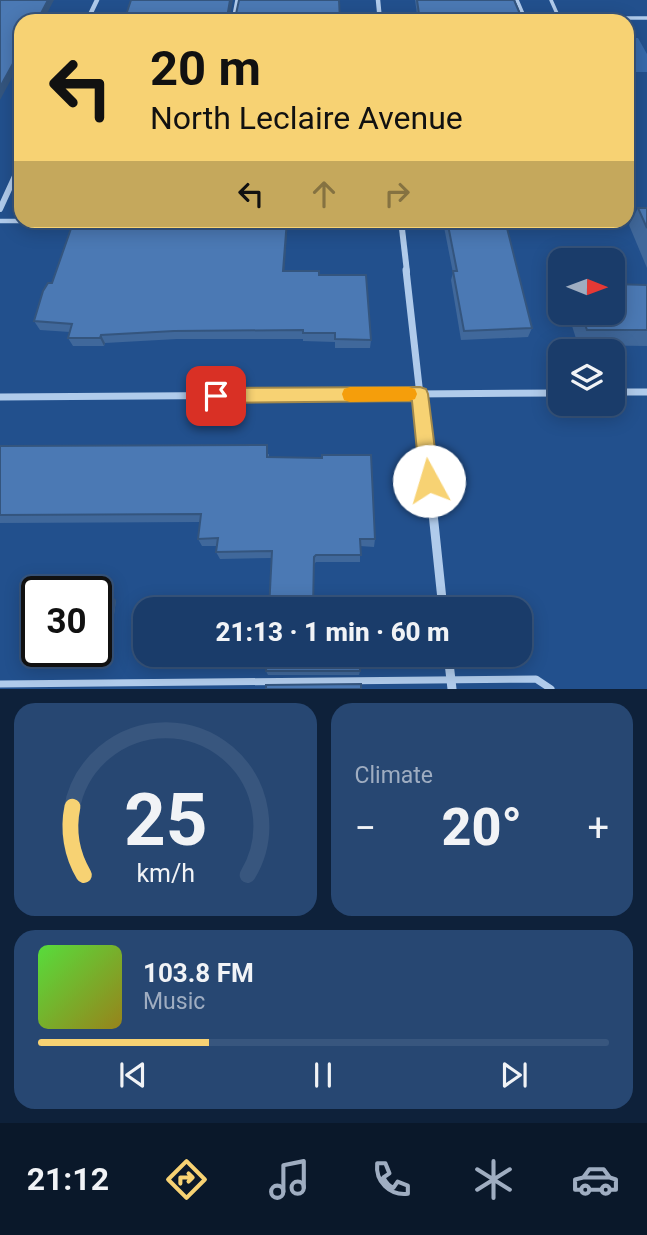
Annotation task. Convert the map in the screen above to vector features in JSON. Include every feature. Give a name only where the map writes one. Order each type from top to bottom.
[{"type":"street","points":[[0,209],[14,178]]},
{"type":"street","points":[[402,228],[442,597]]},
{"type":"street","points":[[625,392],[647,392]]},
{"type":"street","points":[[0,397],[548,393]]},
{"type":"lane","points":[[0,684],[118,687],[451,684],[536,679],[551,689]]},
{"type":"shaded area","points":[[634,38],[638,38],[647,54],[647,72],[634,72]]},
{"type":"building","points":[[0,0],[48,0],[41,14],[14,14],[14,62],[0,87]]},
{"type":"building","points":[[131,0],[230,0],[230,14],[126,14]]},
{"type":"building","points":[[239,0],[339,0],[340,14],[236,14]]},
{"type":"building","points":[[417,0],[514,0],[520,14],[419,14]]},
{"type":"building","points":[[638,208],[647,208],[647,228]]},
{"type":"building","points":[[71,228],[286,228],[283,271],[319,271],[319,275],[366,275],[371,340],[335,339],[335,333],[303,333],[303,330],[174,331],[101,335],[100,338],[68,338],[72,324],[34,321],[43,291],[48,283],[52,283]]},
{"type":"building","points":[[449,228],[507,228],[532,328],[464,331],[453,271],[457,271]]},
{"type":"building","points":[[625,284],[647,285],[647,330],[587,330],[586,326],[625,326]]},
{"type":"building","points":[[267,445],[267,457],[371,455],[375,539],[360,539],[361,555],[316,555],[313,597],[270,597],[272,551],[216,552],[218,538],[198,539],[201,514],[0,515],[0,446]]},
{"type":"building","points":[[266,667],[360,667],[360,671],[266,671]]},
{"type":"building","points":[[361,684],[361,689],[266,689],[266,685]]},
{"type":"slow traffic","points":[[350,394],[409,394]]},
{"type":"route","points":[[216,396],[420,394],[429,481]]}]
